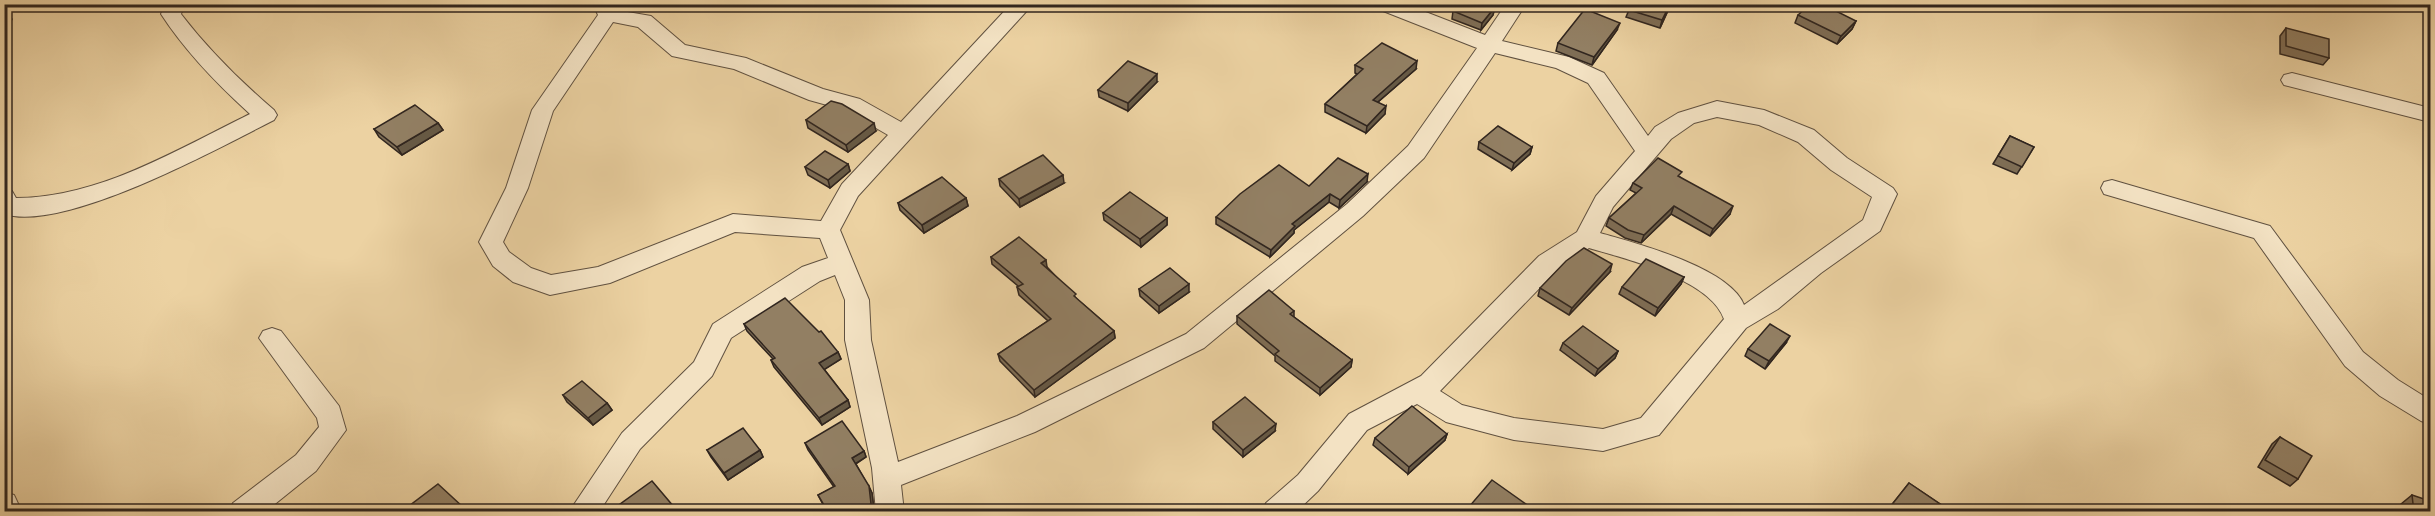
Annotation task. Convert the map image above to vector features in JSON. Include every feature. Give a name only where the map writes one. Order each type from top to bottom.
[{"type":"street","points":[[4,197],[9,207],[29,210],[114,187],[266,115],[230,85],[202,56],[171,14],[175,4]]},
{"type":"street","points":[[828,230],[850,190],[901,132],[1023,4]]},
{"type":"street","points":[[1385,4],[1490,45],[1562,62],[1596,78],[1648,152]]},
{"type":"street","points":[[887,478],[1026,424],[1195,341],[1355,210],[1416,152],[1516,4]]},
{"type":"street","points":[[828,230],[733,223],[601,276],[550,285],[522,276],[501,259],[491,242],[517,188],[543,111],[606,10],[644,21],[678,51],[739,63],[817,96],[852,104],[901,132]]},
{"type":"street","points":[[2292,80],[2430,116]]},
{"type":"street","points":[[1276,512],[1308,483],[1358,422],[1416,390],[1430,384],[1548,263],[1586,238],[1604,202],[1663,133],[1686,118],[1717,109],[1764,118],[1806,136],[1839,164],[1886,194],[1872,225],[1812,266],[1769,302],[1737,321],[1650,427],[1603,440],[1514,429],[1455,414],[1416,390]]},
{"type":"street","points":[[2112,188],[2262,232],[2354,359],[2389,388],[2430,413]]},
{"type":"street","points":[[828,230],[857,300],[858,340],[887,478],[890,512]]},
{"type":"street","points":[[1586,238],[1663,260],[1695,277],[1730,301],[1737,321]]},
{"type":"street","points":[[583,512],[631,441],[703,369],[722,331],[811,274],[842,264]]},
{"type":"street","points":[[243,512],[306,463],[333,430],[330,414],[273,338]]},
{"type":"street","points":[[4,504],[8,512]]},
{"type":"building","points":[[1459,4],[1488,4],[1495,7],[1482,23],[1453,11]]},
{"type":"building","points":[[1631,4],[1670,4],[1662,20],[1629,10]]},
{"type":"building","points":[[1810,4],[1822,4],[1856,21],[1841,36],[1798,15]]},
{"type":"building","points":[[1585,9],[1620,23],[1594,57],[1558,43]]},
{"type":"building","points":[[2286,28],[2329,39],[2329,58],[2286,46]]},
{"type":"building","points":[[1382,43],[1417,61],[1373,100],[1386,106],[1367,126],[1325,104],[1363,69],[1355,65]]},
{"type":"building","points":[[1128,61],[1157,74],[1128,103],[1098,90]]},
{"type":"building","points":[[831,101],[842,104],[874,123],[846,145],[806,120]]},
{"type":"building","points":[[415,105],[438,123],[397,147],[374,129]]},
{"type":"building","points":[[1498,126],[1532,147],[1514,163],[1479,142]]},
{"type":"building","points":[[2010,136],[2034,147],[2022,167],[1998,156]]},
{"type":"building","points":[[825,151],[848,164],[828,180],[805,167]]},
{"type":"building","points":[[1043,155],[1063,175],[1019,199],[999,179]]},
{"type":"building","points":[[1338,158],[1368,174],[1340,200],[1330,194],[1292,224],[1295,226],[1271,250],[1216,217],[1240,194],[1279,165],[1309,186]]},
{"type":"building","points":[[1658,158],[1682,172],[1678,176],[1733,206],[1713,229],[1674,206],[1644,235],[1628,230],[1609,218],[1642,188],[1633,183]]},
{"type":"building","points":[[942,177],[966,198],[922,225],[898,203]]},
{"type":"building","points":[[1130,192],[1167,218],[1140,239],[1103,213]]},
{"type":"building","points":[[1019,237],[1046,260],[1041,263],[1076,294],[1074,296],[1114,331],[1034,390],[998,354],[1051,319],[1017,287],[1023,284],[991,257]]},
{"type":"building","points":[[1584,248],[1612,264],[1572,308],[1540,288],[1566,261]]},
{"type":"building","points":[[1646,259],[1684,277],[1658,308],[1622,287]]},
{"type":"building","points":[[1170,268],[1189,284],[1159,306],[1139,289]]},
{"type":"building","points":[[1269,290],[1294,311],[1290,314],[1352,360],[1320,388],[1275,354],[1279,351],[1237,316]]},
{"type":"building","points":[[785,298],[819,332],[821,331],[838,352],[819,363],[848,400],[819,418],[771,360],[775,358],[744,324]]},
{"type":"building","points":[[1770,324],[1790,336],[1769,361],[1748,349]]},
{"type":"building","points":[[1583,326],[1618,351],[1598,369],[1563,343]]},
{"type":"building","points":[[582,381],[607,403],[588,418],[563,395]]},
{"type":"building","points":[[1245,397],[1276,424],[1243,450],[1213,422]]},
{"type":"building","points":[[1412,406],[1447,434],[1409,467],[1375,438]]},
{"type":"building","points":[[842,421],[864,451],[852,458],[869,486],[871,504],[857,512],[828,512],[818,495],[835,486],[805,443]]},
{"type":"building","points":[[743,428],[760,450],[724,473],[707,450]]},
{"type":"building","points":[[2280,437],[2312,456],[2298,479],[2265,460]]},
{"type":"building","points":[[1492,480],[1537,512],[1474,512],[1468,508]]},
{"type":"building","points":[[652,481],[674,507],[668,512],[609,512]]},
{"type":"building","points":[[1909,483],[1952,512],[1897,512],[1890,507]]},
{"type":"building","points":[[438,484],[464,508],[459,512],[401,512]]},
{"type":"building","points":[[2412,495],[2430,501],[2430,512],[2414,512]]}]
